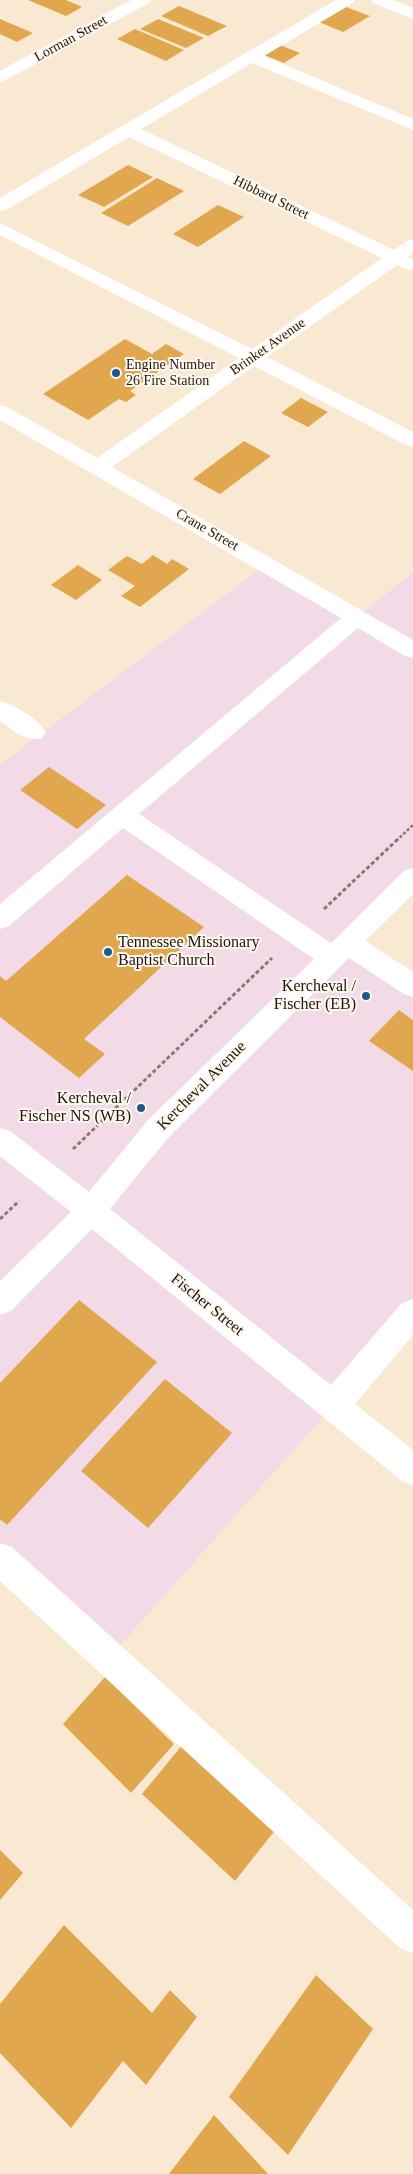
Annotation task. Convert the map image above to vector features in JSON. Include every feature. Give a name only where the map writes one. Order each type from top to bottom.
[{"type":"street","name":"Lorman Street","points":[[0,78],[143,0]]},
{"type":"street","points":[[0,206],[347,0]]},
{"type":"street","points":[[379,0],[413,14]]},
{"type":"street","points":[[252,57],[413,125]]},
{"type":"street","name":"Hibbard Street","points":[[129,130],[413,266]]},
{"type":"street","points":[[0,228],[413,440]]},
{"type":"street","name":"Brinket Avenue","points":[[98,467],[413,245]]},
{"type":"street","name":"Crane Street","points":[[0,411],[413,650]]},
{"type":"street","points":[[0,919],[357,617]]},
{"type":"street","points":[[0,709],[34,732]]},
{"type":"street","points":[[122,815],[298,934],[340,950],[413,986]]},
{"type":"street","name":"Kercheval Avenue","points":[[0,1301],[92,1211],[158,1129],[413,878]]},
{"type":"street","name":"Fischer Street","points":[[0,1140],[92,1211],[413,1470]]},
{"type":"street","points":[[334,1406],[413,1313]]},
{"type":"street","points":[[0,1559],[413,1934]]},
{"type":"path","points":[[46,1175],[413,825]]},
{"type":"shaded area","points":[[266,564],[357,617],[413,572],[413,878],[347,943],[413,986],[413,1313],[109,1658],[0,1558],[0,765]]},
{"type":"building","points":[[28,0],[66,0],[82,7],[66,16]]},
{"type":"building","points":[[179,6],[227,26],[208,36],[161,16]]},
{"type":"building","points":[[346,7],[370,16],[343,32],[319,22]]},
{"type":"building","points":[[0,19],[33,33],[17,42],[0,34]]},
{"type":"building","points":[[158,19],[204,38],[186,48],[140,29]]},
{"type":"building","points":[[135,29],[184,50],[166,61],[117,39]]},
{"type":"building","points":[[280,45],[300,53],[284,63],[264,55]]},
{"type":"building","points":[[128,165],[153,177],[104,207],[78,195]]},
{"type":"building","points":[[157,178],[184,191],[128,226],[101,213]]},
{"type":"building","points":[[218,205],[244,217],[198,247],[173,234]]},
{"type":"building","name":"Engine Number 26 Fire Station","points":[[125,339],[152,354],[166,344],[184,354],[130,391],[136,395],[126,402],[119,399],[88,420],[43,394]]},
{"type":"building","points":[[301,398],[328,412],[308,427],[281,413]]},
{"type":"building","points":[[244,441],[271,456],[220,494],[193,479]]},
{"type":"building","points":[[153,555],[167,564],[172,559],[189,569],[140,607],[121,596],[135,586],[108,570],[127,556],[142,564]]},
{"type":"building","points":[[78,565],[102,580],[76,600],[51,585]]},
{"type":"building","points":[[49,767],[106,805],[77,829],[20,790]]},
{"type":"building","name":"Tennessee Missionary Baptist Church","points":[[127,875],[204,927],[84,1039],[105,1054],[79,1078],[0,1017],[0,976],[6,981]]},
{"type":"building","points":[[399,1010],[413,1020],[413,1071],[369,1041]]},
{"type":"building","points":[[79,1300],[157,1362],[7,1525],[0,1519],[0,1383]]},
{"type":"building","points":[[165,1379],[232,1433],[148,1528],[81,1471]]},
{"type":"building","points":[[105,1677],[174,1744],[131,1793],[63,1724]]},
{"type":"building","points":[[183,1744],[276,1829],[235,1881],[142,1794]]},
{"type":"building","points":[[0,1850],[23,1873],[0,1900]]},
{"type":"building","points":[[64,1925],[152,2013],[170,1990],[197,2017],[146,2085],[123,2061],[71,2128],[0,2053],[0,2004]]},
{"type":"building","points":[[316,1975],[373,2029],[288,2155],[229,2097]]},
{"type":"building","points":[[214,2115],[268,2174],[169,2174]]},
{"type":"place","name":"Engine Number 26 Fire Station","points":[[116,373]]},
{"type":"place","name":"Tennessee Missionary Baptist Church","points":[[108,952]]},
{"type":"place","name":"Kercheval / Fischer (EB)","points":[[366,996]]},
{"type":"place","name":"Kercheval / Fischer NS (WB)","points":[[141,1108]]}]
